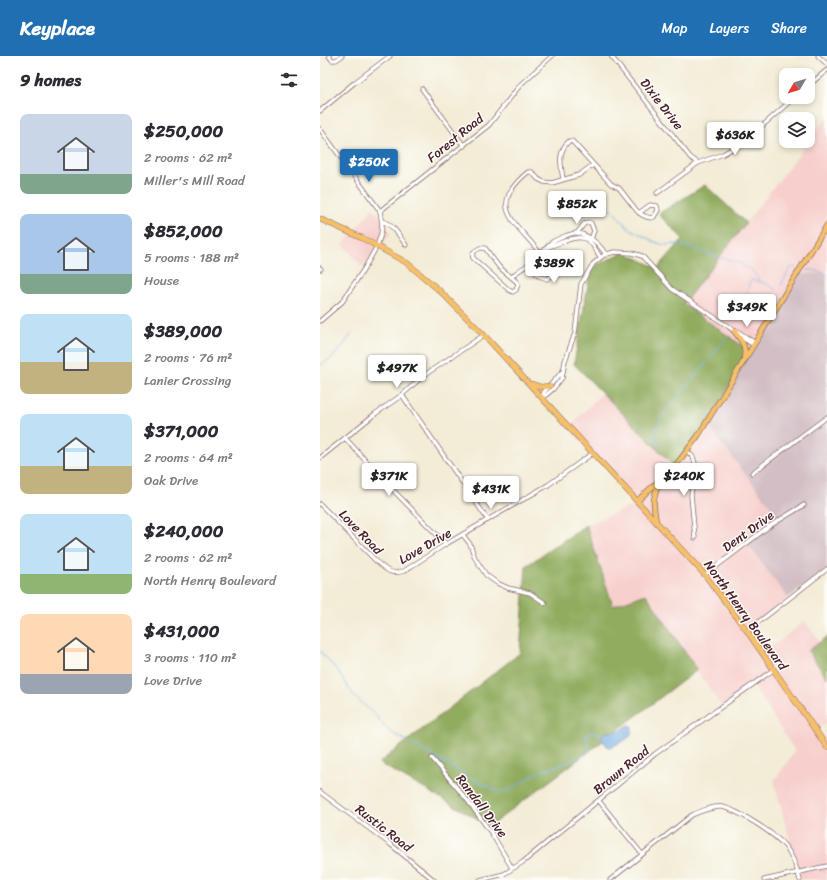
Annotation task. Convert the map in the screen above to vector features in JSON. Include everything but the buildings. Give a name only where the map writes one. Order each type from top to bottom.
[{"type":"highway","name":"North Henry Boulevard","points":[[320,219],[351,232],[399,258],[450,300],[484,335],[705,575],[747,631],[827,747]]},
{"type":"highway","points":[[529,383],[541,387],[550,386]]},
{"type":"main road","points":[[637,501],[661,480],[687,451],[698,436],[827,225]]},
{"type":"main road","points":[[734,331],[742,342],[745,351],[743,362]]},
{"type":"main road","points":[[656,521],[653,499],[655,491],[661,480]]},
{"type":"street","points":[[330,56],[332,60],[336,60],[342,56]]},
{"type":"street","points":[[320,111],[390,56]]},
{"type":"street","name":"Forest Road","points":[[380,211],[439,163],[464,146],[489,126],[521,84],[552,56]]},
{"type":"street","name":"Dixie Drive","points":[[611,56],[690,157],[698,163]]},
{"type":"street","points":[[818,56],[827,64]]},
{"type":"street","points":[[815,80],[827,70]]},
{"type":"street","points":[[422,89],[464,146]]},
{"type":"street","points":[[657,193],[698,163],[723,154],[744,142],[787,104]]},
{"type":"street","points":[[320,129],[380,211],[382,221],[381,234],[377,246],[349,292],[342,302],[321,318]]},
{"type":"street","points":[[563,179],[560,161],[561,153],[569,141],[572,141],[611,184],[619,188],[639,213],[644,217],[654,217],[658,210],[657,206],[650,205],[639,213]]},
{"type":"street","points":[[529,265],[539,276],[546,279],[550,278],[551,271],[541,255],[511,220],[506,210],[507,201],[512,190],[528,172],[532,172],[538,179],[547,183],[579,175],[593,165]]},
{"type":"street","points":[[382,221],[390,225],[406,245]]},
{"type":"street","points":[[512,277],[515,273],[529,265],[541,255],[549,244],[577,233],[584,224],[588,222],[593,228],[593,235],[591,239]]},
{"type":"street","points":[[577,233],[591,239],[600,246],[606,255]]},
{"type":"street","points":[[546,249],[577,237],[583,238],[591,243],[600,258]]},
{"type":"street","points":[[480,248],[485,248],[499,267],[512,277],[518,284],[516,290],[513,292],[473,258],[472,256],[474,251],[480,248]]},
{"type":"street","points":[[542,397],[546,396],[562,378],[562,372],[575,333],[581,284],[589,269],[600,258],[614,252],[632,253],[642,256],[672,289],[754,344]]},
{"type":"street","points":[[320,458],[375,414],[402,395],[423,376],[484,335]]},
{"type":"street","points":[[542,397],[544,392],[562,372]]},
{"type":"street","points":[[402,395],[488,520]]},
{"type":"street","points":[[752,473],[827,417]]},
{"type":"street","points":[[346,438],[387,484],[446,544]]},
{"type":"street","points":[[687,451],[693,457],[695,463],[691,494],[695,538]]},
{"type":"street","name":"Love Drive","points":[[390,572],[397,573],[404,571],[446,544],[548,485],[592,453]]},
{"type":"street","name":"Love Road","points":[[320,504],[378,564],[390,572]]},
{"type":"street","name":"Dent Drive","points":[[705,575],[768,527],[804,505]]},
{"type":"street","points":[[463,535],[470,544],[475,558],[486,575],[497,583],[508,588],[530,593],[545,603]]},
{"type":"street","points":[[747,631],[827,569]]},
{"type":"street","name":"Brown Road","points":[[480,880],[504,874],[523,862],[655,754],[773,670]]},
{"type":"street","name":"Randall Drive","points":[[432,758],[468,801],[492,834],[512,868]]},
{"type":"street","name":"Rustic Road","points":[[320,792],[390,844],[434,880]]},
{"type":"street","points":[[599,801],[642,854]]},
{"type":"street","points":[[610,880],[692,815],[708,808],[721,807],[740,813],[784,844],[792,856],[800,880]]},
{"type":"street","points":[[764,880],[827,866]]},
{"type":"shaded area","points":[[827,118],[827,273],[799,274],[751,352],[683,304],[804,148],[815,148],[815,134]]},
{"type":"shaded area","points":[[373,208],[391,233],[362,267],[343,244]]},
{"type":"shaded area","points":[[827,273],[827,570],[788,598],[746,542],[779,517],[706,424],[799,274]]},
{"type":"shaded area","points":[[603,392],[674,466],[706,424],[779,517],[788,598],[747,631],[764,653],[805,621],[820,642],[808,651],[827,678],[827,723],[815,731],[827,748],[827,880],[800,880],[774,781],[795,751],[753,685],[723,709],[646,594],[613,606],[586,525],[638,503],[568,428]]},
{"type":"green space","points":[[705,185],[746,223],[683,304],[751,352],[706,424],[674,466],[574,364],[591,268],[624,252],[658,268],[683,239],[658,214]]},
{"type":"green space","points":[[586,525],[613,606],[646,594],[697,670],[490,826],[379,763],[520,653],[526,566]]},
{"type":"green space","points":[[827,637],[827,678],[808,651]]},
{"type":"water","points":[[629,725],[632,727],[629,737],[613,746],[608,747],[601,738],[606,732],[619,731]]},
{"type":"waterway","points":[[592,204],[612,210],[628,228],[655,242],[664,245],[676,244],[691,247],[705,253],[739,263],[753,271],[760,282]]},
{"type":"waterway","points":[[781,285],[791,267],[796,268]]},
{"type":"waterway","points":[[806,270],[813,270],[827,274]]},
{"type":"waterway","points":[[735,318],[745,301],[751,280],[765,283],[777,290]]},
{"type":"waterway","points":[[320,365],[334,356],[351,335]]},
{"type":"waterway","points":[[659,446],[654,435],[656,427],[664,414],[728,337]]},
{"type":"waterway","points":[[320,651],[337,670],[354,696],[376,716],[389,731],[468,777],[500,792],[510,790],[535,774],[587,754],[590,750],[585,738],[592,731],[602,735]]}]
